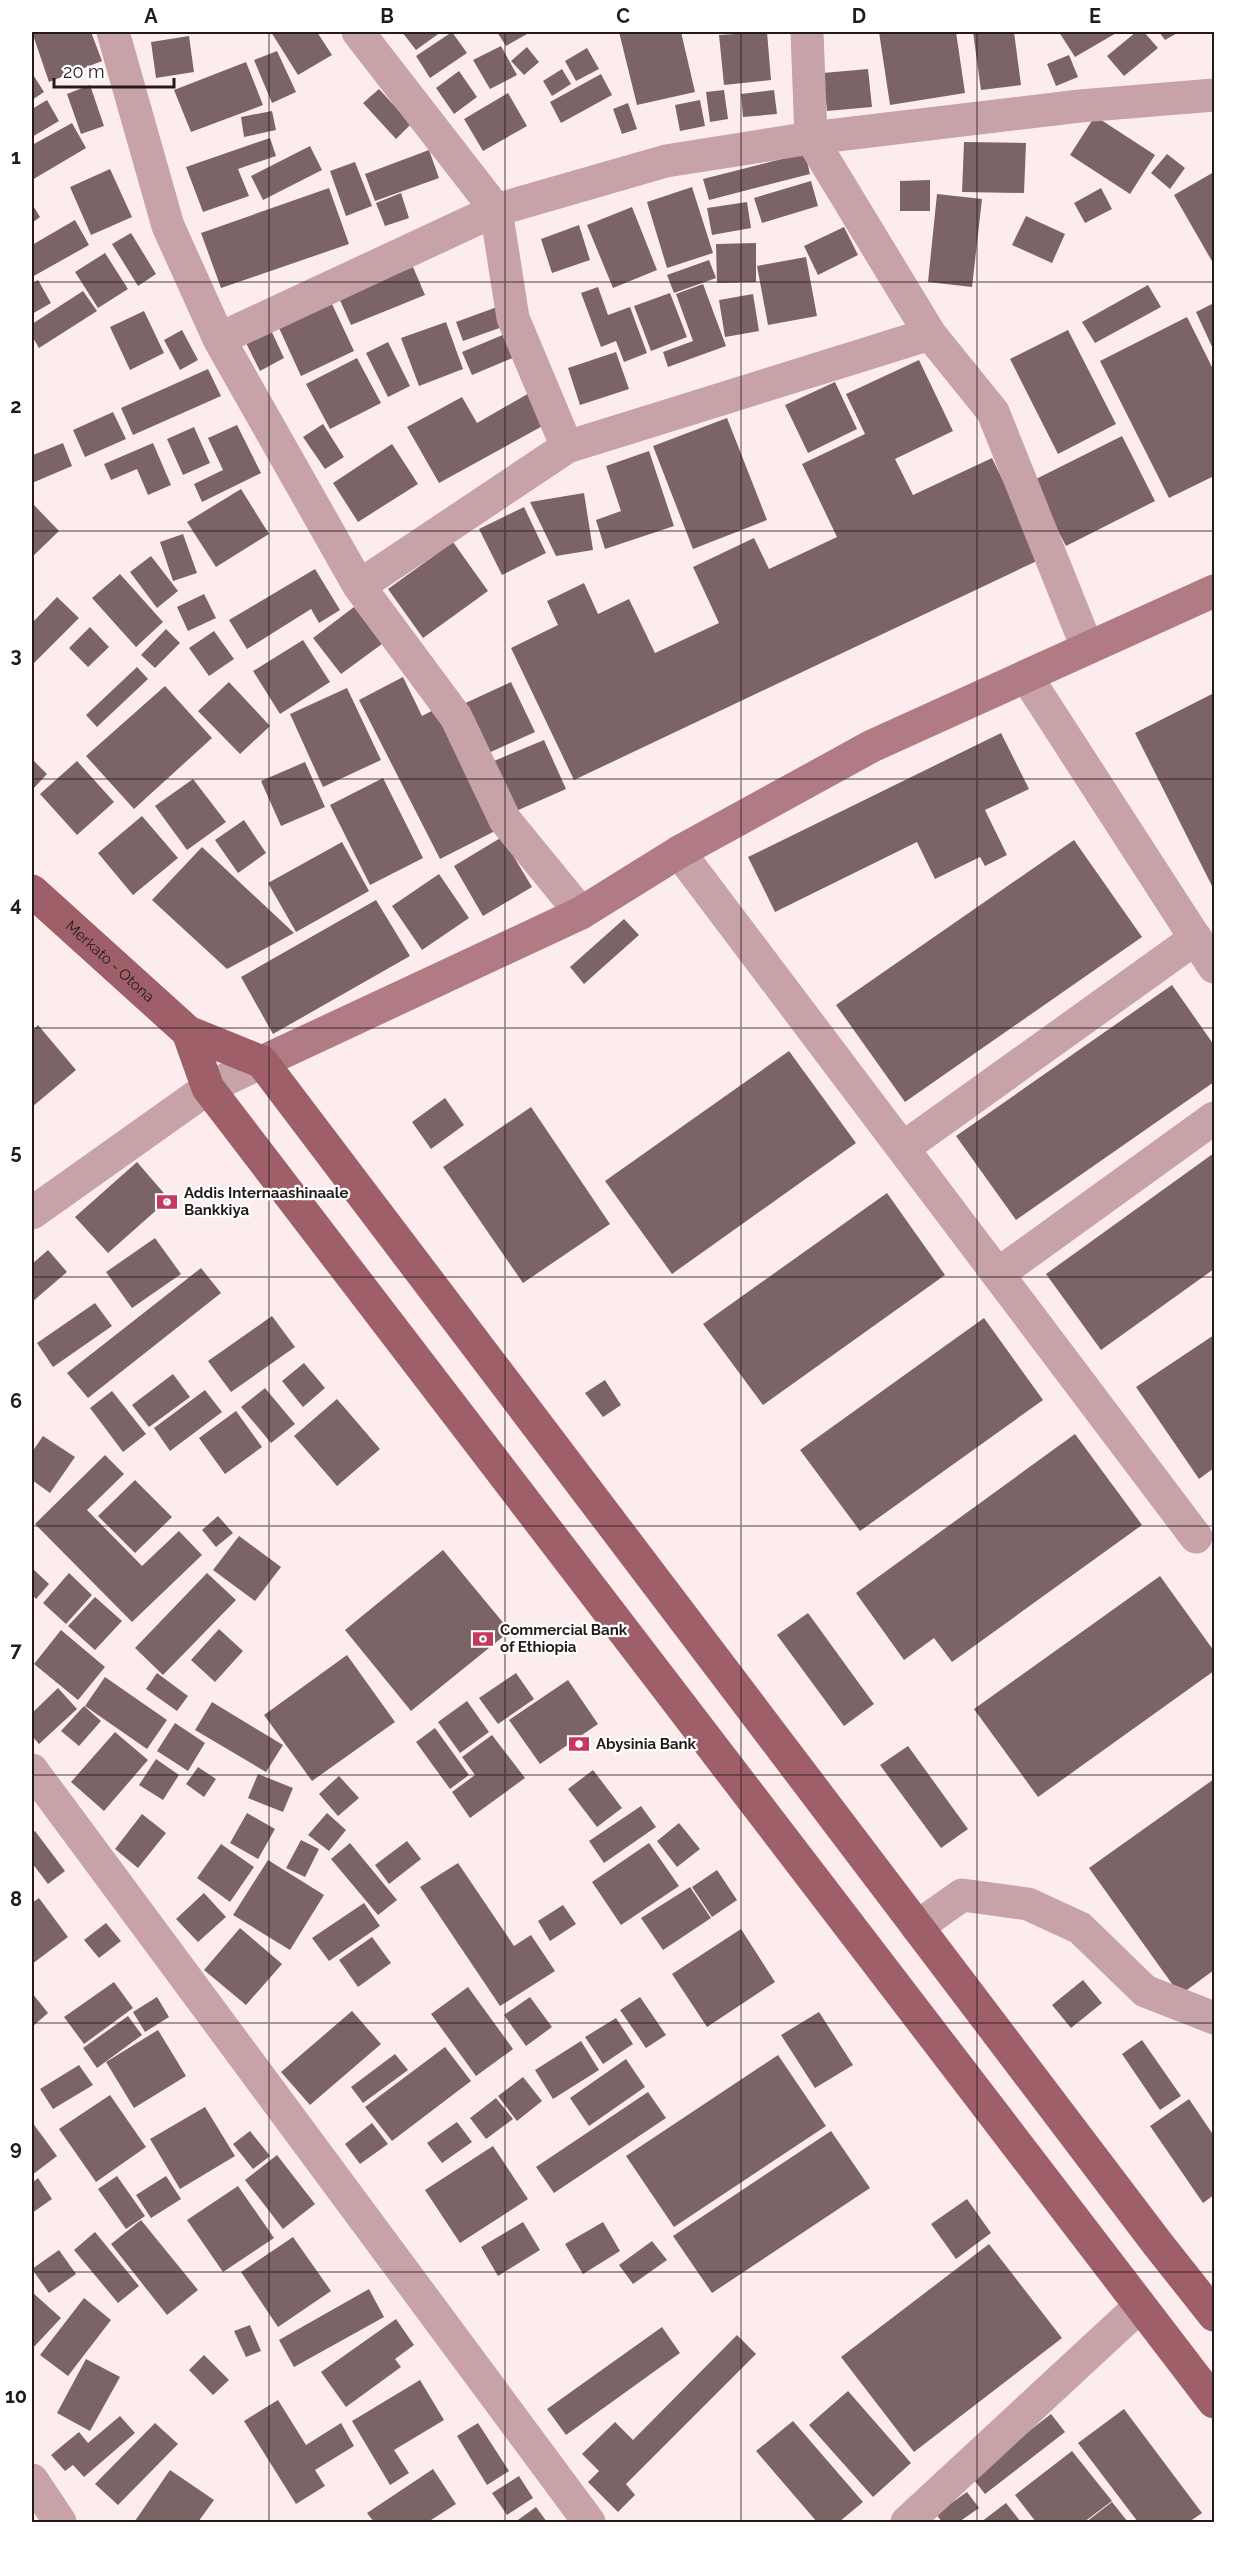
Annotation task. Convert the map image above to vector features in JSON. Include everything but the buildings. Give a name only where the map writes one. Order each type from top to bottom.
[{"type":"main road","points":[[262,1062],[581,913],[679,852],[872,746],[1215,591]]},
{"type":"main road","name":"Merkato - Otona","points":[[32,891],[188,1032]]},
{"type":"main road","points":[[188,1032],[262,1062],[1157,2243],[1215,2315]]},
{"type":"main road","points":[[188,1032],[208,1088],[1139,2307],[1215,2402]]},
{"type":"street","points":[[113,32],[168,226],[219,339],[359,586],[456,717],[505,820],[581,913]]},
{"type":"street","points":[[357,32],[496,210],[513,318],[567,447]]},
{"type":"street","points":[[807,32],[811,138],[930,334],[993,412],[1087,647]]},
{"type":"street","points":[[219,339],[496,210],[666,161],[811,138],[1080,106],[1215,95]]},
{"type":"street","points":[[359,586],[567,447],[930,334]]},
{"type":"street","points":[[1026,675],[1215,967]]},
{"type":"street","points":[[679,852],[1196,1537]]},
{"type":"street","points":[[903,1148],[1196,938]]},
{"type":"street","points":[[32,1213],[208,1088],[262,1062]]},
{"type":"street","points":[[998,1274],[1215,1119]]},
{"type":"street","points":[[32,1770],[589,2523]]},
{"type":"street","points":[[917,1927],[962,1895],[1028,1904],[1080,1928],[1145,1991],[1215,2018]]},
{"type":"street","points":[[908,2523],[1139,2307]]},
{"type":"street","points":[[32,2480],[60,2523]]},
{"type":"place","name":"Addis Internaashinaale Bankkiya","points":[[167,1202]]},
{"type":"place","name":"Commercial Bank of Ethiopia","points":[[483,1639]]},
{"type":"place","name":"Abysinia Bank","points":[[579,1744]]}]
